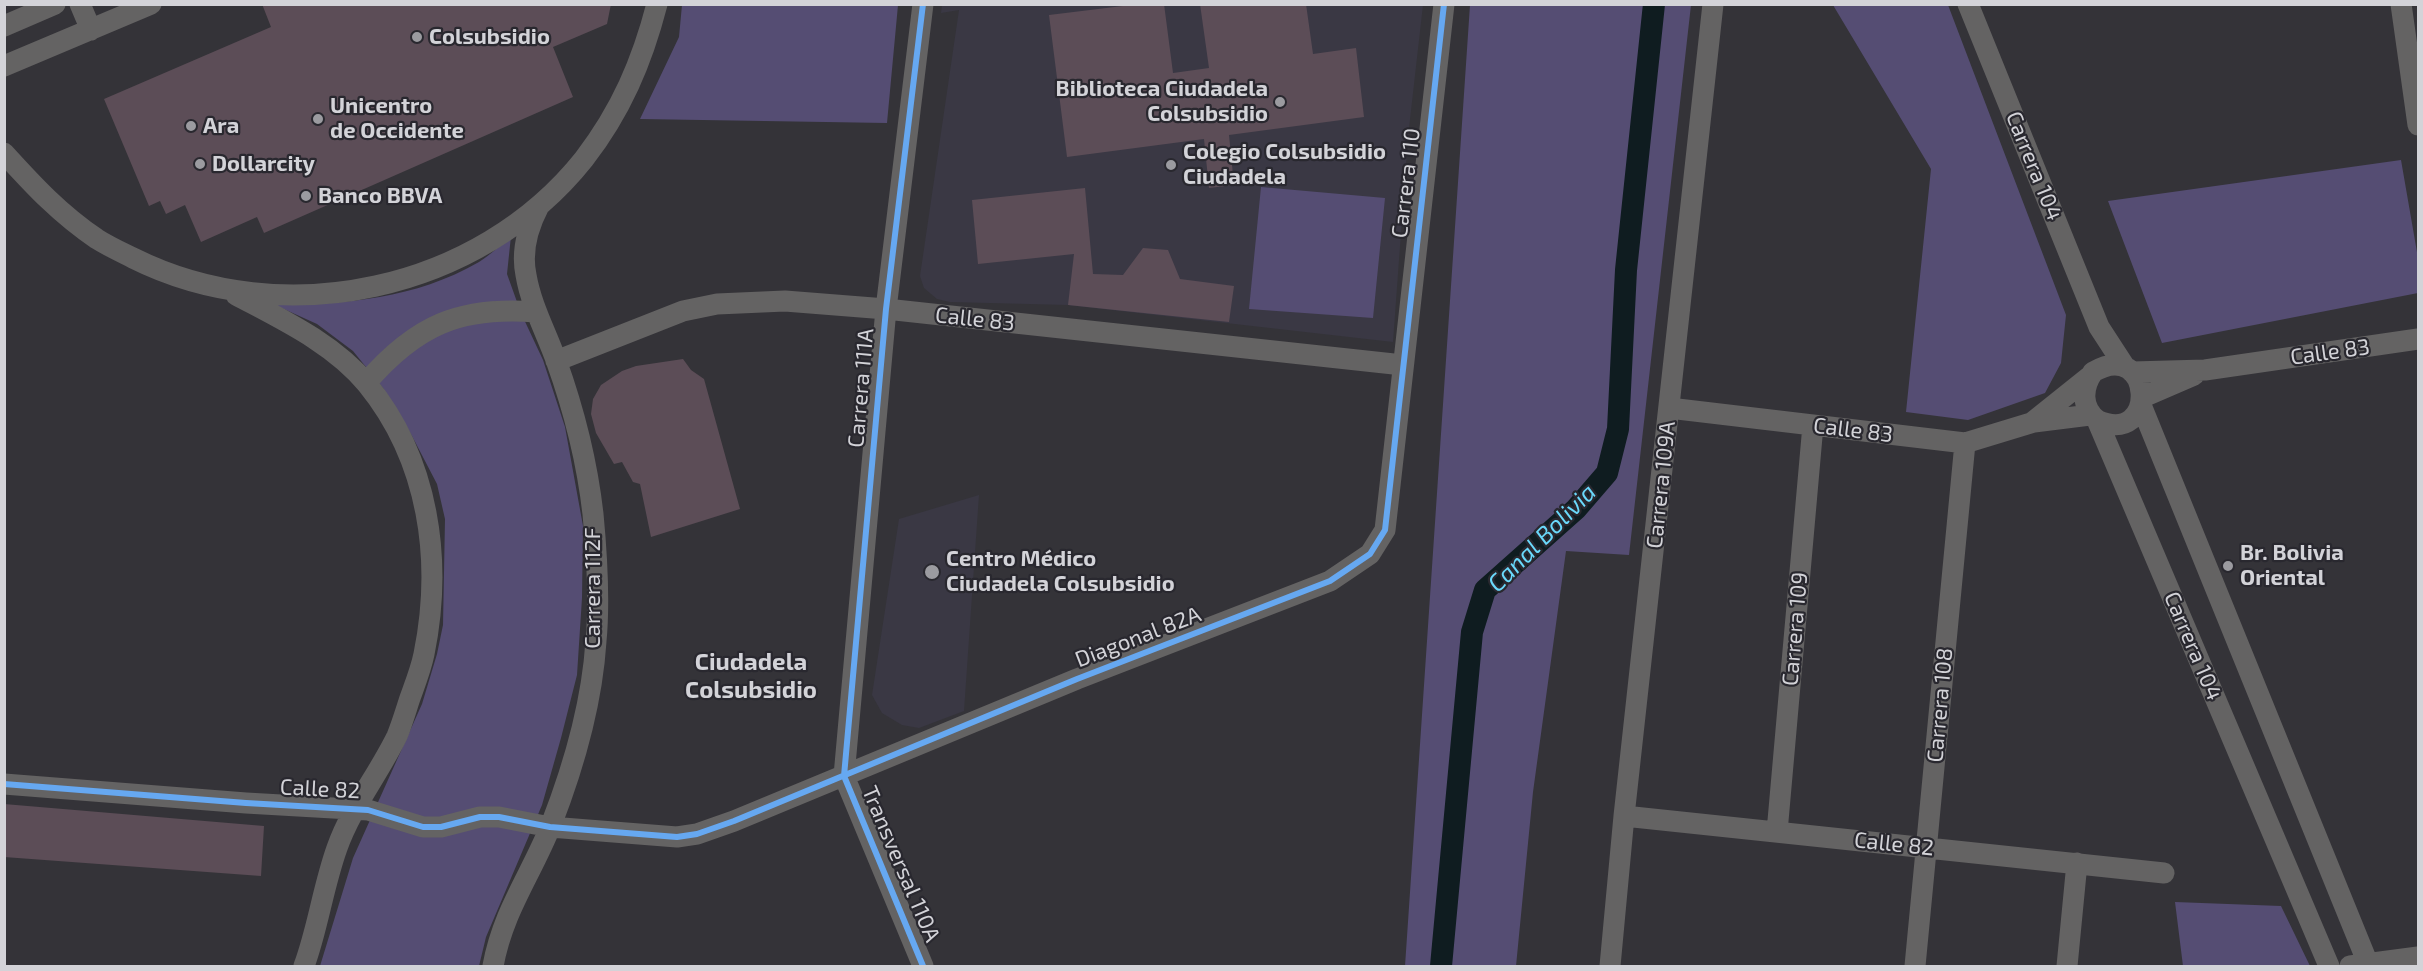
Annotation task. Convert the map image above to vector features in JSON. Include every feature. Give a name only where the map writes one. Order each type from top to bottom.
[{"type":"street","points":[[4,26],[55,4]]},
{"type":"street","points":[[80,4],[91,30]]},
{"type":"street","points":[[4,66],[151,4]]},
{"type":"street","points":[[4,153],[43,197],[98,240],[160,271],[227,290],[292,297],[357,291],[420,275],[483,246],[539,205],[584,159],[620,106],[646,48],[657,4]]},
{"type":"street","name":"Carrera 111A","points":[[844,776],[886,309],[923,4]]},
{"type":"street","name":"Carrera 110","points":[[1403,365],[1444,4]]},
{"type":"street","name":"Carrera 109A","points":[[1610,966],[1624,816],[1713,4]]},
{"type":"street","name":"Carrera 104","points":[[1968,4],[2099,327],[2128,370]]},
{"type":"street","points":[[2401,4],[2418,125]]},
{"type":"street","name":"Carrera 112F","points":[[493,966],[497,942],[516,894],[550,827],[571,768],[585,716],[596,641],[597,572],[586,467],[579,433],[556,361],[536,312],[525,274],[528,226],[539,205]]},
{"type":"street","points":[[227,290],[301,330],[339,357],[366,383],[401,434],[426,504],[434,570],[424,655],[397,735],[354,808],[337,848],[314,938],[304,966]]},
{"type":"street","name":"Calle 83","points":[[556,361],[683,311],[717,304],[785,301],[886,309],[1403,365]]},
{"type":"street","points":[[366,383],[387,359],[404,345],[440,323],[471,314],[504,310],[536,312]]},
{"type":"street","name":"Carrera 104","points":[[2099,327],[2094,373],[2084,398],[2329,966]]},
{"type":"street","name":"Calle 83","points":[[2128,370],[2205,370],[2418,339]]},
{"type":"street","name":"Diagonal 82A","points":[[734,821],[1077,680],[1329,581],[1370,554],[1386,530],[1403,365]]},
{"type":"street","points":[[2094,373],[2108,366],[2128,370],[2142,388],[2142,401],[2131,419],[2114,425],[2094,417]]},
{"type":"street","name":"Calle 83","points":[[2142,401],[2205,370]]},
{"type":"street","name":"Calle 83","points":[[2034,422],[2094,373]]},
{"type":"street","name":"Carrera 104","points":[[2142,401],[2363,966]]},
{"type":"street","name":"Calle 83","points":[[1669,408],[1965,443],[2034,422],[2094,417]]},
{"type":"street","name":"Carrera 109","points":[[1777,832],[1813,425]]},
{"type":"street","name":"Carrera 108","points":[[1915,966],[1965,443]]},
{"type":"street","name":"Transversal 110A","points":[[844,776],[923,966]]},
{"type":"street","name":"Calle 82","points":[[4,784],[246,803],[354,808],[382,813],[423,827],[441,827],[480,817],[499,817],[550,827],[677,837],[697,834],[734,821]]},
{"type":"street","name":"Calle 82","points":[[1624,816],[2164,873]]},
{"type":"street","points":[[2067,966],[2077,864]]},
{"type":"street","points":[[2363,966],[2418,957]]},
{"type":"shaded area","points":[[682,5],[898,5],[887,123],[640,119],[679,37]]},
{"type":"shaded area","name":"Colegio Colsubsidio Ciudadela","points":[[942,5],[1423,5],[1408,137],[1393,342],[1068,305],[950,302],[937,299],[924,288],[920,276],[959,10],[941,13]]},
{"type":"shaded area","points":[[1470,5],[1691,5],[1629,555],[1566,551],[1533,792],[1516,966],[1405,966]]},
{"type":"shaded area","points":[[1833,5],[1948,5],[2066,315],[2061,363],[2045,393],[1968,420],[1906,412],[1931,169]]},
{"type":"shaded area","points":[[2401,160],[2418,258],[2418,293],[2162,343],[2108,201]]},
{"type":"shaded area","points":[[1261,187],[1385,198],[1373,318],[1249,309]]},
{"type":"shaded area","points":[[511,236],[507,274],[521,313],[543,360],[565,427],[583,526],[582,598],[577,675],[561,738],[542,805],[486,937],[479,966],[320,966],[353,858],[422,704],[437,654],[443,625],[445,519],[437,484],[383,388],[353,351],[317,324],[275,305],[354,301],[405,292],[455,274],[479,262]]},
{"type":"shaded area","name":"Centro Médico Ciudadela Colsubsidio","points":[[979,495],[964,711],[919,728],[902,725],[882,713],[872,695],[899,519]]},
{"type":"shaded area","points":[[2175,902],[2281,906],[2310,966],[2183,966]]},
{"type":"building","name":"Unicentro de Occidente","points":[[262,4],[611,4],[607,24],[553,47],[573,97],[264,233],[257,217],[201,242],[185,205],[166,214],[160,201],[149,206],[104,99],[271,27]]},
{"type":"building","points":[[1139,4],[1164,4],[1173,73],[1209,68],[1200,4],[1306,4],[1313,54],[1356,48],[1364,117],[1229,135],[1234,185],[1209,188],[1204,139],[1067,157],[1049,15]]},
{"type":"building","points":[[1085,188],[1093,274],[1123,275],[1143,248],[1168,250],[1180,279],[1234,286],[1229,322],[1068,305],[1074,254],[978,264],[972,200]]},
{"type":"building","points":[[683,359],[691,370],[704,379],[740,509],[651,537],[640,484],[633,482],[622,462],[614,464],[596,433],[591,414],[593,399],[601,385],[622,371],[636,366]]},
{"type":"building","points":[[4,804],[264,826],[261,876],[4,857]]},
{"type":"waterway","name":"Canal Bolivia","points":[[1441,966],[1472,632],[1485,590],[1576,509],[1607,473],[1618,429],[1626,270],[1654,4]]},
{"type":"cycle path","points":[[923,4],[886,309],[844,776],[923,966]]},
{"type":"cycle path","points":[[4,784],[368,810],[423,827],[441,827],[480,817],[499,817],[550,827],[677,837],[697,834],[734,821],[1077,679],[1330,581],[1370,554],[1385,530],[1444,4]]},
{"type":"place","name":"Colsubsidio","points":[[417,37]]},
{"type":"place","name":"Biblioteca Ciudadela Colsubsidio","points":[[1280,102]]},
{"type":"place","name":"Unicentro de Occidente","points":[[318,119]]},
{"type":"place","name":"Ara","points":[[191,126]]},
{"type":"place","name":"Dollarcity","points":[[200,164]]},
{"type":"place","name":"Colegio Colsubsidio Ciudadela","points":[[1171,165]]},
{"type":"place","name":"Banco BBVA","points":[[306,196]]},
{"type":"place","name":"Br. Bolivia Oriental","points":[[2228,566]]},
{"type":"place","name":"Centro Médico Ciudadela Colsubsidio","points":[[932,572]]},
{"type":"district","name":"Ciudadela Colsubsidio","points":[[751,676]]}]
